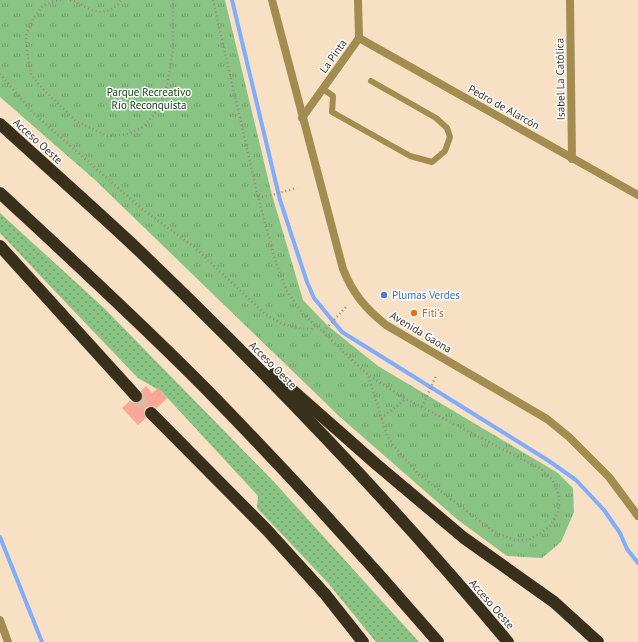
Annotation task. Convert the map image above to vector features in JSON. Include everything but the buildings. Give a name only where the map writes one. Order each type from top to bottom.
[{"type":"highway","name":"Acceso Oeste","points":[[0,124],[131,243],[272,382],[352,466],[448,572],[508,642]]},
{"type":"highway","points":[[0,193],[103,289],[207,390],[306,493],[384,579],[438,642]]},
{"type":"highway","points":[[0,246],[136,396]]},
{"type":"highway","points":[[179,289],[376,464],[464,538],[554,602],[598,642]]},
{"type":"highway","points":[[151,413],[267,530],[325,594],[363,642]]},
{"type":"street","name":"Avenida Gaona","points":[[272,0],[302,118],[349,285],[365,307],[386,325],[547,419],[569,437],[609,477],[637,514]]},
{"type":"street","name":"La Pinta","points":[[302,118],[359,38],[358,0]]},
{"type":"street","name":"Isabel La Católica","points":[[570,0],[572,159]]},
{"type":"street","name":"Pedro de Alarcón","points":[[359,38],[638,195]]},
{"type":"street","points":[[0,620],[8,642]]},
{"type":"lane","points":[[323,89],[333,96],[332,112],[410,156],[432,162],[445,151],[450,137],[447,128],[436,118],[371,81]]},
{"type":"path","points":[[61,0],[48,3],[42,7],[34,17],[26,35],[31,74],[39,85],[76,121],[107,136],[128,134],[143,127],[158,110],[167,86],[174,50],[172,0]]},
{"type":"path","points":[[70,0],[76,1],[89,9],[102,13],[116,7],[121,0]]},
{"type":"path","points":[[213,0],[258,197],[276,264],[287,291],[303,314],[368,375],[406,399],[541,469],[552,479],[559,495],[558,512],[550,526],[528,540],[514,540],[494,532],[418,474],[394,446],[387,435],[368,375]]},
{"type":"path","points":[[0,74],[32,113],[142,209],[193,246],[265,314],[282,324],[303,329],[311,329],[316,325]]},
{"type":"path","points":[[258,197],[297,188]]},
{"type":"path","points":[[323,332],[346,307]]},
{"type":"path","points":[[422,407],[436,376]]},
{"type":"path","points":[[381,418],[406,399]]},
{"type":"green space","name":"Parque Recreativo Río Reconquista","points":[[0,0],[225,0],[272,195],[303,300],[328,326],[378,366],[558,473],[573,488],[574,512],[561,542],[542,558],[507,556],[458,520],[340,417],[94,179],[0,97]]},
{"type":"green space","points":[[0,213],[104,308],[275,483],[419,642],[376,642],[328,583],[257,508],[258,496],[162,392],[138,378],[0,233]]},
{"type":"waterway","points":[[232,0],[280,200],[307,282],[314,298],[342,332],[549,461],[576,480],[604,510],[620,533],[627,549],[638,563]]},
{"type":"waterway","points":[[0,537],[42,642]]},
{"type":"tunnel","points":[[136,396],[151,413]]},
{"type":"place","name":"Plumas Verdes","points":[[384,295]]},
{"type":"place","name":"Fiti's","points":[[414,313]]}]
